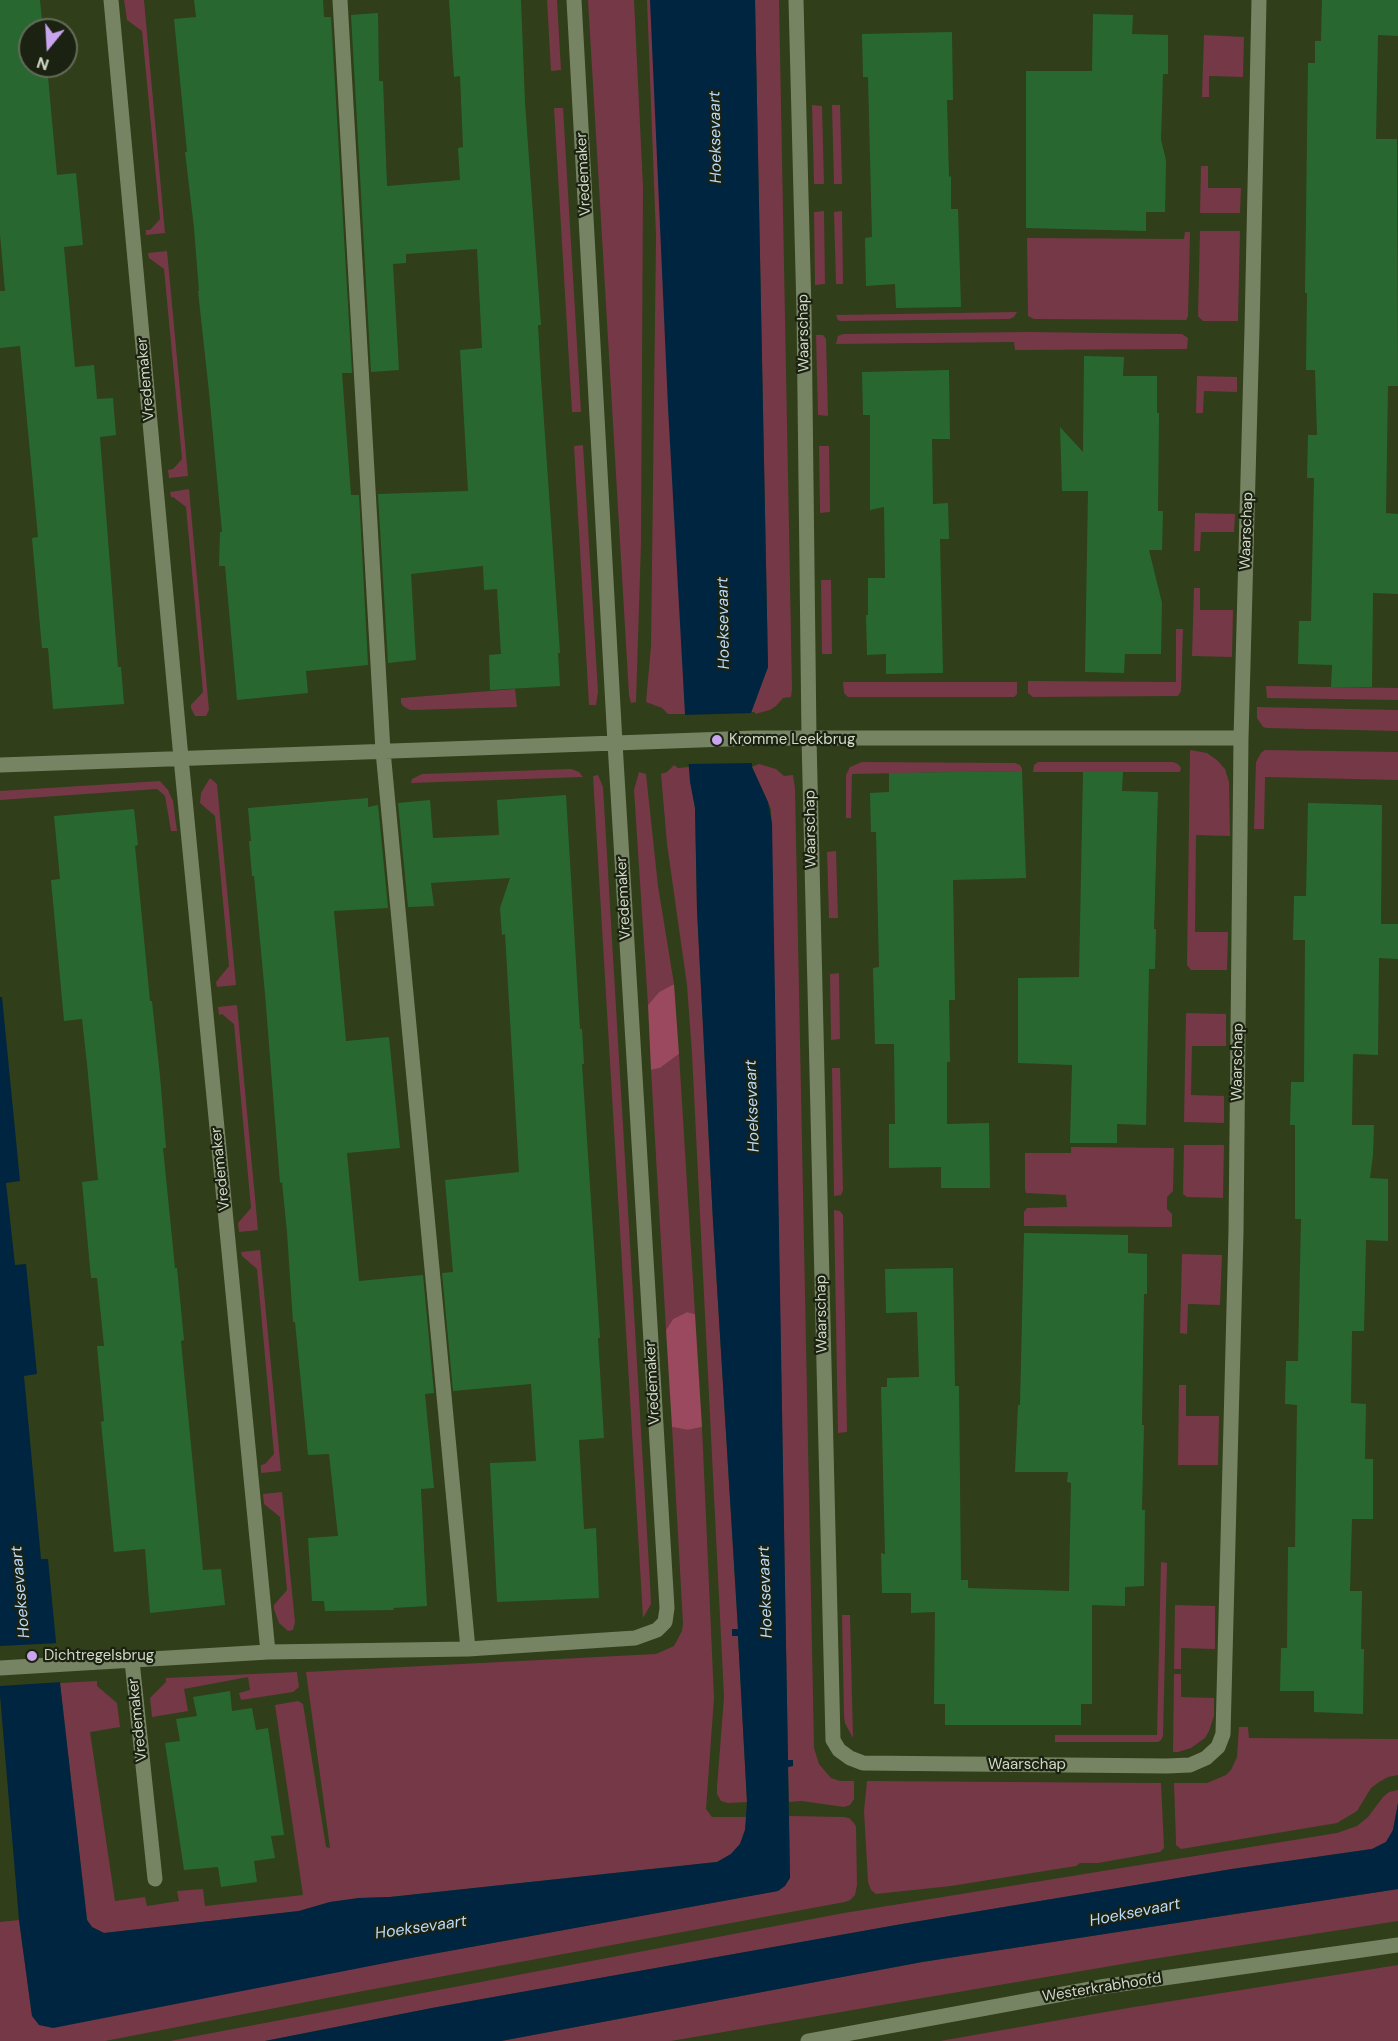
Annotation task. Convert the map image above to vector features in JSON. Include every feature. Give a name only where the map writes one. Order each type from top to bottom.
[{"type":"street","name":"Vredemaker","points":[[111,0],[181,758],[268,1652]]},
{"type":"street","points":[[339,0],[383,751],[468,1648]]},
{"type":"street","name":"Vredemaker","points":[[155,1879],[132,1661],[268,1652],[468,1648],[635,1638],[657,1630],[665,1622],[667,1608],[615,743],[574,0]]},
{"type":"street","name":"Waarschap","points":[[796,0],[804,311],[809,738],[832,1740],[838,1750],[863,1763],[1172,1766],[1190,1765],[1206,1758],[1218,1747],[1223,1734],[1236,1231],[1241,738],[1259,0]]},
{"type":"street","points":[[0,765],[755,738],[1241,738]]},
{"type":"street","points":[[0,1668],[132,1661]]},
{"type":"street","name":"Westerkrabhoofd","points":[[808,2041],[1100,1987],[1398,1945]]},
{"type":"shaded area","points":[[124,0],[144,0],[165,233],[146,235],[146,230],[150,230],[160,219],[142,31],[127,20]]},
{"type":"shaded area","points":[[547,0],[557,0],[561,70],[551,71]]},
{"type":"shaded area","points":[[588,0],[634,0],[643,187],[641,543],[636,702],[631,703],[629,695]]},
{"type":"shaded area","points":[[647,0],[675,0],[685,714],[668,714],[662,708],[646,702],[651,646],[656,236]]},
{"type":"shaded area","points":[[755,0],[779,0],[792,689],[791,697],[783,698],[770,710],[755,714],[751,712],[768,667]]},
{"type":"shaded area","points":[[1204,35],[1244,37],[1243,77],[1209,76],[1209,97],[1202,97]]},
{"type":"shaded area","points":[[812,105],[822,106],[824,184],[814,184]]},
{"type":"shaded area","points":[[832,105],[840,105],[842,184],[834,184]]},
{"type":"shaded area","points":[[554,108],[563,108],[581,412],[572,412]]},
{"type":"shaded area","points":[[1201,166],[1208,166],[1208,188],[1241,188],[1240,213],[1200,213]]},
{"type":"shaded area","points":[[824,211],[825,284],[815,285],[814,212]]},
{"type":"shaded area","points":[[842,211],[843,284],[836,284],[834,212]]},
{"type":"shaded area","points":[[1200,231],[1240,231],[1238,321],[1203,321],[1198,316]]},
{"type":"shaded area","points":[[1185,232],[1190,232],[1188,316],[1186,320],[1034,319],[1028,316],[1027,238],[1184,239]]},
{"type":"shaded area","points":[[167,251],[188,476],[169,478],[168,470],[173,469],[182,459],[164,269],[149,258],[148,253]]},
{"type":"shaded area","points":[[1017,312],[1009,319],[840,321],[836,315]]},
{"type":"shaded area","points":[[1029,332],[1182,334],[1188,338],[1187,349],[1015,350],[1014,342],[836,344],[838,336],[843,334]]},
{"type":"shaded area","points":[[816,335],[823,335],[826,339],[828,416],[818,415]]},
{"type":"shaded area","points":[[1197,376],[1237,377],[1237,392],[1204,391],[1203,413],[1196,413]]},
{"type":"shaded area","points":[[583,445],[598,692],[596,705],[589,705],[574,446]]},
{"type":"shaded area","points":[[819,446],[829,446],[830,512],[820,513]]},
{"type":"shaded area","points":[[189,489],[209,710],[206,716],[195,716],[191,708],[203,692],[186,507],[171,497],[170,492]]},
{"type":"shaded area","points":[[1195,513],[1235,514],[1234,532],[1201,532],[1200,551],[1194,551]]},
{"type":"shaded area","points":[[821,580],[831,580],[832,654],[822,654]]},
{"type":"shaded area","points":[[1194,588],[1200,588],[1200,610],[1233,610],[1232,657],[1192,656]]},
{"type":"shaded area","points":[[1176,629],[1183,629],[1181,691],[1178,696],[1033,697],[1028,693],[1028,681],[1176,682]]},
{"type":"shaded area","points":[[843,682],[1017,682],[1017,694],[1014,697],[848,697],[844,693]]},
{"type":"shaded area","points":[[1266,686],[1398,688],[1398,700],[1267,698]]},
{"type":"shaded area","points":[[515,689],[517,707],[410,710],[401,703],[401,698]]},
{"type":"shaded area","points":[[1257,707],[1398,710],[1398,731],[1267,728],[1263,727],[1257,718]]},
{"type":"shaded area","points":[[1190,750],[1207,753],[1217,760],[1225,769],[1229,782],[1230,836],[1196,835],[1195,932],[1228,932],[1227,970],[1191,970],[1187,965]]},
{"type":"shaded area","points":[[1265,750],[1398,752],[1398,780],[1265,777],[1264,829],[1254,829],[1256,762]]},
{"type":"shaded area","points":[[862,762],[1015,763],[1020,765],[1022,771],[852,774],[851,818],[846,818],[846,775],[850,767]]},
{"type":"shaded area","points":[[1038,762],[1173,762],[1181,768],[1180,772],[1033,772],[1034,765]]},
{"type":"shaded area","points":[[759,764],[776,769],[784,776],[793,775],[795,789],[814,1748],[819,1764],[831,1778],[840,1781],[854,1781],[854,1799],[850,1805],[844,1807],[802,1801],[789,1802],[788,1767],[793,1766],[788,1761],[771,809],[752,767]]},
{"type":"shaded area","points":[[674,765],[678,768],[689,767],[695,808],[697,910],[713,1221],[738,1630],[732,1629],[732,1635],[738,1636],[747,1802],[728,1803],[721,1801],[717,1794],[724,1697],[692,1054],[687,985],[667,844],[661,774]]},
{"type":"shaded area","points":[[571,769],[579,772],[583,777],[411,783],[412,779],[422,774]]},
{"type":"shaded area","points":[[639,772],[646,774],[658,886],[674,984],[659,992],[648,1005],[634,790]]},
{"type":"shaded area","points":[[598,775],[603,787],[650,1583],[651,1604],[643,1618],[593,776]]},
{"type":"shaded area","points":[[210,778],[217,784],[236,985],[217,987],[216,982],[229,966],[215,816],[200,803],[201,793]]},
{"type":"shaded area","points":[[160,781],[168,790],[173,801],[177,831],[171,831],[165,796],[157,789],[0,800],[0,791]]},
{"type":"shaded area","points":[[836,851],[838,918],[829,918],[827,852]]},
{"type":"shaded area","points":[[839,973],[840,1039],[831,1040],[830,974]]},
{"type":"shaded area","points":[[674,984],[679,1054],[660,1068],[651,1070],[648,1005],[659,992]]},
{"type":"shaded area","points":[[237,1005],[258,1230],[239,1232],[238,1223],[251,1208],[234,1024],[222,1014],[219,1015],[218,1007]]},
{"type":"shaded area","points":[[1186,1013],[1226,1014],[1226,1046],[1192,1046],[1191,1095],[1224,1096],[1224,1123],[1184,1122]]},
{"type":"shaded area","points":[[679,1054],[695,1314],[687,1312],[673,1319],[666,1330],[651,1070],[660,1068]]},
{"type":"shaded area","points":[[832,1068],[840,1068],[843,1190],[841,1195],[834,1196]]},
{"type":"shaded area","points":[[1184,1145],[1224,1145],[1223,1198],[1187,1197],[1183,1194]]},
{"type":"shaded area","points":[[1071,1147],[1174,1148],[1173,1191],[1167,1197],[1167,1209],[1172,1214],[1172,1227],[1024,1226],[1024,1212],[1027,1208],[1067,1207],[1066,1195],[1026,1193],[1025,1153],[1071,1153]]},
{"type":"shaded area","points":[[834,1210],[840,1211],[843,1215],[847,1432],[838,1433]]},
{"type":"shaded area","points":[[260,1250],[281,1471],[261,1473],[261,1465],[265,1464],[274,1454],[257,1269],[242,1256],[241,1252]]},
{"type":"shaded area","points":[[1182,1254],[1222,1255],[1220,1305],[1188,1304],[1187,1334],[1180,1333]]},
{"type":"shaded area","points":[[687,1312],[695,1314],[702,1427],[688,1430],[672,1427],[666,1330],[673,1319]]},
{"type":"shaded area","points":[[1179,1385],[1186,1385],[1186,1416],[1219,1416],[1218,1465],[1178,1465]]},
{"type":"shaded area","points":[[672,1427],[688,1430],[702,1427],[714,1698],[706,1809],[712,1817],[747,1817],[740,1844],[731,1854],[717,1862],[390,1897],[359,1898],[330,1902],[299,1911],[104,1933],[92,1927],[87,1920],[60,1683],[97,1681],[97,1686],[117,1703],[120,1727],[90,1732],[115,1901],[145,1897],[147,1906],[179,1901],[177,1891],[203,1889],[205,1906],[303,1895],[275,1705],[298,1701],[303,1704],[326,1847],[330,1848],[306,1672],[656,1654],[674,1646],[683,1624]]},
{"type":"shaded area","points":[[282,1492],[295,1622],[293,1630],[288,1631],[279,1623],[274,1609],[274,1605],[287,1590],[280,1517],[264,1504],[263,1494]]},
{"type":"shaded area","points":[[1161,1562],[1167,1563],[1163,1736],[1161,1740],[1158,1742],[1055,1742],[1055,1735],[1157,1735]]},
{"type":"shaded area","points":[[1175,1605],[1215,1606],[1215,1649],[1181,1648],[1181,1669],[1174,1669]]},
{"type":"shaded area","points":[[842,1615],[850,1615],[853,1738],[844,1716]]},
{"type":"shaded area","points":[[297,1672],[299,1687],[293,1692],[241,1700],[239,1693],[250,1690],[248,1677],[184,1689],[188,1711],[152,1717],[150,1698],[166,1682],[166,1678]]},
{"type":"shaded area","points":[[1174,1674],[1181,1674],[1181,1697],[1214,1698],[1214,1716],[1205,1738],[1191,1748],[1178,1752],[1173,1752]]},
{"type":"shaded area","points":[[1239,1727],[1248,1727],[1249,1738],[1398,1739],[1398,1775],[1388,1777],[1371,1788],[1357,1811],[1337,1823],[1181,1849],[1176,1845],[1174,1783],[1207,1783],[1226,1775],[1237,1757]]},
{"type":"shaded area","points":[[867,1781],[1161,1783],[1164,1848],[1160,1852],[1098,1863],[1080,1863],[1076,1866],[951,1886],[876,1894],[871,1890],[868,1882],[864,1811]]},
{"type":"shaded area","points":[[1398,1790],[1393,1830],[1386,1842],[1372,1849],[1232,1869],[902,1924],[432,2008],[265,2041],[170,2041],[844,1913],[1337,1833],[1357,1826],[1368,1817],[1383,1797],[1389,1792]]},
{"type":"shaded area","points":[[789,1816],[844,1817],[854,1823],[856,1827],[857,1885],[855,1895],[850,1900],[105,2041],[0,2041],[0,1922],[19,1920],[32,2016],[416,1957],[777,1891],[790,1878]]},
{"type":"shaded area","points":[[1398,1889],[1398,1921],[1146,1960],[671,2041],[501,2041],[922,1962]]},
{"type":"shaded area","points":[[1398,1965],[1398,2041],[940,2041],[1128,2008]]},
{"type":"water","name":"Hoeksevaart","points":[[650,0],[755,0],[768,667],[751,713],[752,767],[768,802],[772,823],[788,1760],[793,1760],[793,1766],[788,1767],[790,1878],[778,1891],[416,1957],[53,2028],[39,2025],[32,2016],[19,1920],[0,1695],[0,997],[2,997],[20,1181],[6,1183],[15,1265],[26,1264],[37,1374],[24,1376],[41,1559],[48,1559],[87,1920],[92,1927],[104,1933],[299,1911],[330,1902],[359,1898],[390,1897],[717,1862],[731,1854],[740,1844],[745,1830],[747,1802],[738,1636],[732,1636],[732,1629],[738,1629],[713,1221],[697,910],[695,808],[690,782],[685,714],[668,407]]},
{"type":"water","name":"Hoeksevaart","points":[[1398,1803],[1398,1889],[922,1962],[501,2041],[265,2041],[432,2008],[902,1924],[1232,1869],[1372,1849],[1386,1842],[1393,1830]]},
{"type":"pier","name":"Kromme Leekbrug","points":[[754,713],[755,763],[686,764],[682,715]]},
{"type":"pier","name":"Dichtregelsbrug","points":[[60,1643],[62,1682],[0,1686],[0,1646]]},
{"type":"building","points":[[0,0],[40,0],[42,18],[18,18],[18,78],[48,78],[57,175],[76,173],[83,245],[64,247],[75,367],[94,365],[97,399],[113,398],[116,435],[100,437],[118,667],[121,667],[124,704],[53,709],[48,648],[42,648],[32,538],[38,537],[20,346],[0,348],[0,291],[5,291],[0,234]]},
{"type":"building","points":[[194,0],[323,0],[324,17],[331,17],[352,373],[342,373],[351,495],[359,495],[368,665],[306,671],[308,693],[237,700],[225,566],[219,566],[220,532],[222,532],[174,19],[196,17]]},
{"type":"building","points":[[449,0],[521,0],[525,103],[541,325],[538,325],[541,378],[560,653],[558,653],[560,686],[490,690],[489,655],[501,654],[497,589],[484,590],[483,566],[411,574],[416,660],[388,663],[378,494],[468,491],[460,350],[482,348],[477,249],[406,254],[406,263],[393,264],[399,370],[371,372],[351,15],[378,13],[379,81],[383,81],[387,186],[460,180],[458,148],[463,147],[460,76],[454,77]]},
{"type":"building","points":[[1322,0],[1398,0],[1398,36],[1378,35],[1376,139],[1397,139],[1398,386],[1388,386],[1386,513],[1398,514],[1398,594],[1373,593],[1372,687],[1331,687],[1332,665],[1298,664],[1299,621],[1311,621],[1314,478],[1307,478],[1308,435],[1317,435],[1315,370],[1306,370],[1308,63],[1315,63],[1315,41],[1321,41]]},
{"type":"building","points":[[1093,14],[1133,15],[1132,34],[1168,35],[1168,74],[1163,74],[1161,140],[1166,160],[1165,212],[1146,212],[1146,231],[1026,228],[1026,71],[1092,71]]},
{"type":"building","points":[[952,32],[953,100],[947,100],[949,177],[951,176],[951,209],[958,209],[961,307],[896,308],[895,284],[866,286],[865,238],[872,237],[868,77],[863,77],[862,34]]},
{"type":"building","points":[[1084,356],[1124,357],[1123,376],[1157,376],[1158,511],[1163,511],[1162,550],[1149,550],[1162,603],[1161,654],[1125,654],[1124,673],[1085,672],[1088,491],[1062,491],[1060,427],[1083,452]]},
{"type":"building","points":[[949,370],[950,439],[932,439],[933,504],[948,503],[949,539],[940,539],[943,673],[886,674],[886,654],[867,655],[868,578],[885,578],[884,507],[870,510],[870,415],[863,415],[862,372]]},
{"type":"building","points":[[1022,771],[1026,878],[953,880],[955,1000],[949,1000],[950,1062],[947,1062],[947,1124],[989,1123],[990,1188],[941,1188],[941,1167],[889,1168],[889,1124],[895,1124],[894,1044],[875,1044],[873,968],[879,967],[876,832],[871,832],[870,793],[889,792],[889,773]]},
{"type":"building","points":[[1083,772],[1123,772],[1122,791],[1158,792],[1155,969],[1149,969],[1146,1125],[1117,1124],[1117,1143],[1070,1143],[1072,1065],[1018,1063],[1018,978],[1079,977]]},
{"type":"building","points":[[566,795],[580,1029],[582,1029],[584,1064],[582,1064],[600,1338],[598,1338],[604,1438],[579,1440],[584,1529],[596,1528],[599,1598],[497,1602],[490,1463],[536,1461],[531,1384],[453,1391],[442,1273],[453,1272],[445,1180],[519,1172],[505,934],[502,935],[500,908],[510,878],[431,883],[434,906],[408,907],[398,803],[430,800],[433,838],[499,835],[497,800]]},
{"type":"building","points":[[368,798],[368,807],[378,805],[388,908],[334,911],[346,1041],[389,1037],[400,1148],[347,1153],[359,1281],[423,1275],[434,1393],[425,1394],[434,1488],[421,1489],[427,1606],[393,1608],[394,1610],[325,1611],[324,1601],[312,1601],[308,1538],[338,1536],[329,1454],[308,1455],[295,1322],[293,1322],[282,1182],[280,1183],[265,994],[249,841],[251,841],[248,808]]},
{"type":"building","points":[[1308,803],[1382,805],[1381,924],[1398,924],[1398,959],[1379,958],[1378,1055],[1353,1054],[1352,1125],[1374,1125],[1370,1178],[1388,1179],[1388,1241],[1366,1240],[1364,1331],[1352,1331],[1351,1403],[1366,1404],[1365,1459],[1373,1459],[1373,1519],[1352,1519],[1350,1591],[1362,1591],[1363,1714],[1314,1712],[1314,1691],[1280,1691],[1281,1648],[1287,1648],[1288,1547],[1295,1547],[1297,1405],[1285,1404],[1286,1361],[1298,1361],[1301,1219],[1295,1219],[1295,1125],[1290,1125],[1291,1082],[1304,1082],[1305,940],[1293,940],[1294,896],[1306,896]]},
{"type":"building","points":[[134,809],[138,845],[135,846],[150,1001],[152,1001],[160,1076],[166,1148],[163,1148],[184,1340],[181,1341],[203,1570],[221,1569],[225,1605],[150,1613],[145,1549],[114,1552],[101,1422],[104,1421],[97,1346],[104,1346],[97,1278],[91,1278],[82,1182],[98,1180],[82,1019],[64,1021],[51,880],[60,879],[54,816]]},
{"type":"building","points":[[1024,1233],[1128,1235],[1128,1253],[1147,1254],[1147,1294],[1144,1294],[1142,1425],[1144,1425],[1142,1510],[1145,1510],[1144,1586],[1125,1587],[1125,1606],[1092,1605],[1092,1704],[1081,1704],[1081,1725],[945,1725],[945,1704],[934,1704],[935,1612],[911,1613],[911,1593],[882,1593],[881,1553],[885,1554],[881,1387],[887,1387],[887,1378],[919,1377],[917,1312],[886,1313],[885,1269],[953,1268],[955,1386],[959,1386],[961,1580],[968,1580],[968,1588],[1069,1591],[1071,1483],[1067,1482],[1068,1472],[1015,1472],[1018,1405],[1020,1405]]},
{"type":"building","points":[[230,1691],[232,1711],[252,1708],[256,1730],[268,1728],[284,1835],[271,1836],[275,1858],[254,1861],[257,1882],[221,1887],[218,1867],[184,1870],[165,1743],[180,1741],[176,1719],[197,1716],[193,1697]]},
{"type":"place","name":"Kromme Leekbrug","points":[[717,740]]},
{"type":"place","name":"Dichtregelsbrug","points":[[32,1656]]}]
